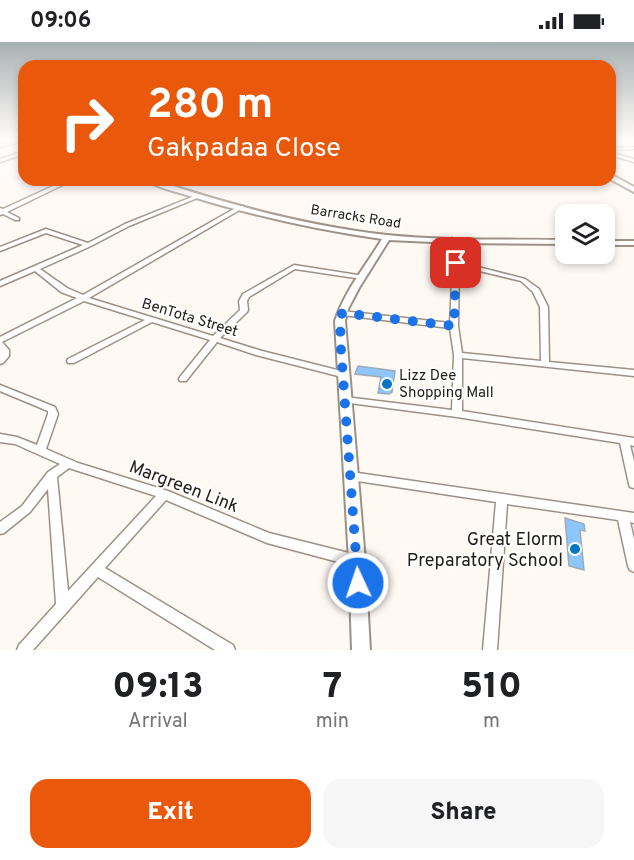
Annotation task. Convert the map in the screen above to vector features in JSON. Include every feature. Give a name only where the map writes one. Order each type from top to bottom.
[{"type":"street","points":[[616,180],[634,190]]},
{"type":"street","points":[[1,211],[57,186]]},
{"type":"street","name":"Barracks Road","points":[[167,186],[241,207],[322,226],[387,237],[555,242]]},
{"type":"street","points":[[0,284],[89,245],[127,225],[199,196]]},
{"type":"street","points":[[0,360],[4,356],[4,350],[0,342],[83,298],[241,207]]},
{"type":"street","points":[[1,211],[17,219]]},
{"type":"street","points":[[0,249],[45,231],[89,245]]},
{"type":"street","points":[[361,650],[357,561],[340,329],[342,313],[387,237]]},
{"type":"street","points":[[452,240],[456,263],[454,326],[458,355],[457,414]]},
{"type":"street","points":[[615,243],[634,243]]},
{"type":"street","points":[[456,263],[523,280],[536,291],[544,307],[545,363]]},
{"type":"street","points":[[183,379],[215,339],[244,310],[243,301],[246,296],[294,267],[362,277]]},
{"type":"street","name":"BenTota Street","points":[[36,269],[64,290],[83,298],[215,339],[342,374]]},
{"type":"street","points":[[342,313],[454,326]]},
{"type":"street","points":[[71,361],[152,319]]},
{"type":"street","points":[[458,355],[634,373]]},
{"type":"street","points":[[0,388],[52,409],[53,414],[40,452]]},
{"type":"street","points":[[345,400],[457,414],[629,441],[634,484]]},
{"type":"street","name":"Margreen Link","points":[[0,438],[17,441],[68,463],[164,494],[267,538],[357,561]]},
{"type":"street","points":[[0,529],[26,509],[52,475],[68,463]]},
{"type":"street","points":[[52,475],[63,606]]},
{"type":"street","points":[[351,476],[629,517],[634,566]]},
{"type":"street","points":[[24,650],[164,494]]},
{"type":"street","points":[[490,650],[502,500]]},
{"type":"street","points":[[97,570],[228,650]]},
{"type":"building","name":"Lizz Dee Shopping Mall","points":[[358,366],[395,371],[392,392],[378,393],[381,377],[355,374]]},
{"type":"building","name":"Great Elorm Preparatory School","points":[[565,518],[584,524],[585,531],[580,530],[584,570],[569,566]]},
{"type":"place","name":"Lizz Dee Shopping Mall","points":[[387,384]]},
{"type":"place","name":"Great Elorm Preparatory School","points":[[575,549]]},
{"type":"route","points":[[358,583],[342,374],[340,336],[342,313],[454,326],[456,263]]}]
